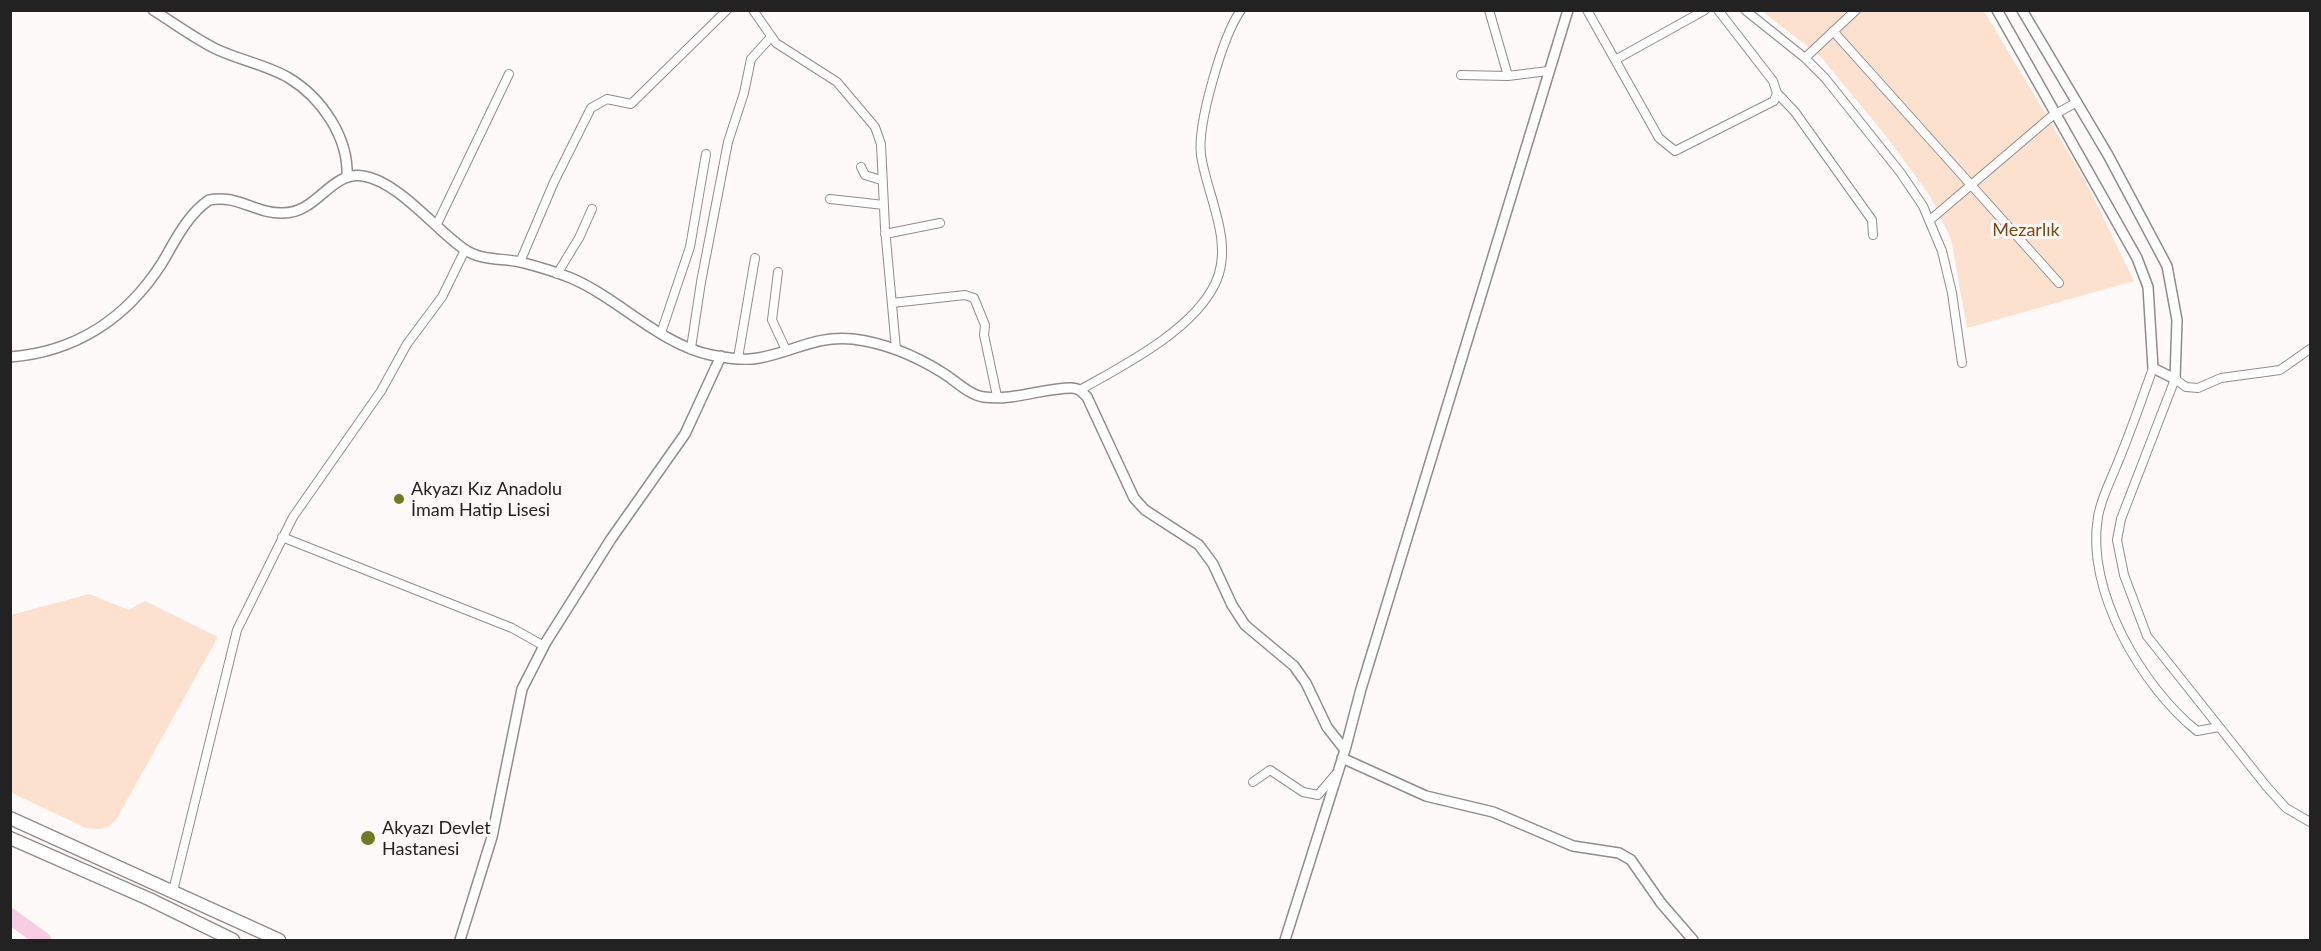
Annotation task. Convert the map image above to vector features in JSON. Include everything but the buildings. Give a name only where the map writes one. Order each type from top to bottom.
[{"type":"highway","points":[[10,818],[279,940]]},
{"type":"highway","points":[[10,838],[149,899],[233,940]]},
{"type":"street","points":[[153,10],[195,39],[288,78],[311,95],[325,112],[340,139],[347,164],[347,177]]},
{"type":"street","points":[[520,262],[554,182],[591,108],[607,99],[631,104],[726,10]]},
{"type":"street","points":[[753,10],[776,43],[837,82],[875,127],[880,144],[885,234],[896,349]]},
{"type":"street","points":[[1080,390],[1170,334],[1194,313],[1215,285],[1222,264],[1220,234],[1201,153],[1204,118],[1218,60],[1241,10]]},
{"type":"street","points":[[1489,10],[1508,76]]},
{"type":"street","points":[[1285,940],[1335,776],[1344,754],[1361,689],[1568,10]]},
{"type":"street","points":[[1587,10],[1659,138],[1675,151],[1774,101],[1777,93]]},
{"type":"street","points":[[1615,60],[1705,10]]},
{"type":"street","points":[[1718,10],[1773,81],[1777,93],[1795,112],[1872,220],[1873,235]]},
{"type":"street","points":[[1745,10],[1805,58],[1825,78],[1900,172],[1930,220],[1942,251],[1952,293],[1962,363]]},
{"type":"street","points":[[1805,58],[1856,10]]},
{"type":"street","points":[[1997,10],[2137,258],[2148,287],[2153,368],[2098,514],[2094,541],[2102,581],[2128,648],[2151,680],[2197,732],[2219,728]]},
{"type":"street","points":[[2022,10],[2077,102],[2168,266],[2177,320],[2175,379],[2127,497],[2118,540],[2124,575],[2147,636],[2219,728],[2286,808],[2310,822]]},
{"type":"street","points":[[1833,31],[2059,283]]},
{"type":"street","points":[[691,348],[700,282],[728,142],[744,93],[751,58],[771,37]]},
{"type":"street","points":[[1461,75],[1508,76],[1548,71]]},
{"type":"street","points":[[437,224],[509,74]]},
{"type":"street","points":[[1930,220],[1971,183],[2056,114],[2077,102]]},
{"type":"street","points":[[661,333],[690,247],[706,154]]},
{"type":"street","points":[[861,167],[865,175],[881,180]]},
{"type":"street","points":[[10,357],[43,353],[67,345],[123,312],[158,269],[185,224],[209,200],[235,199],[262,210],[294,213],[320,198],[333,183],[347,177],[362,175],[378,181],[437,224],[465,250],[483,258],[520,262],[569,277],[604,295],[661,333],[691,348],[721,356],[758,358],[820,339],[853,339],[896,349],[920,360],[970,392],[985,397],[1040,394],[1071,388],[1080,390],[1087,398],[1134,498],[1145,510],[1199,545],[1213,564],[1232,605],[1245,625],[1294,666],[1306,683],[1327,727],[1344,754],[1426,796],[1492,812],[1573,846],[1619,853],[1631,860],[1661,903],[1693,940]]},
{"type":"street","points":[[830,199],[884,205]]},
{"type":"street","points":[[556,274],[579,238],[592,209]]},
{"type":"street","points":[[885,234],[940,223]]},
{"type":"street","points":[[173,891],[237,630],[282,537],[381,391],[407,344],[442,297],[465,250]]},
{"type":"street","points":[[738,358],[755,258]]},
{"type":"street","points":[[778,272],[772,320],[786,350]]},
{"type":"street","points":[[892,303],[965,295],[974,298],[985,325],[984,335],[998,396]]},
{"type":"street","points":[[2153,368],[2186,387],[2198,388],[2221,378],[2280,370],[2310,349]]},
{"type":"street","points":[[460,940],[492,837],[522,689],[544,646],[611,539],[685,434],[721,356]]},
{"type":"street","points":[[282,537],[512,628],[544,646]]},
{"type":"street","points":[[1253,782],[1269,770],[1303,792],[1318,795],[1335,776]]},
{"type":"green space","name":"Mezarlık","points":[[1762,11],[1984,11],[2085,180],[2134,281],[1967,328],[1951,239],[1930,196],[1886,136],[1821,57]]},
{"type":"green space","points":[[89,594],[129,610],[145,601],[218,637],[116,820],[109,826],[99,829],[86,828],[10,792],[11,615]]},
{"type":"waterway","points":[[10,916],[43,940]]},
{"type":"place","name":"Akyazı Kız Anadolu İmam Hatip Lisesi","points":[[399,499]]},
{"type":"place","name":"Akyazı Devlet Hastanesi","points":[[368,838]]}]
